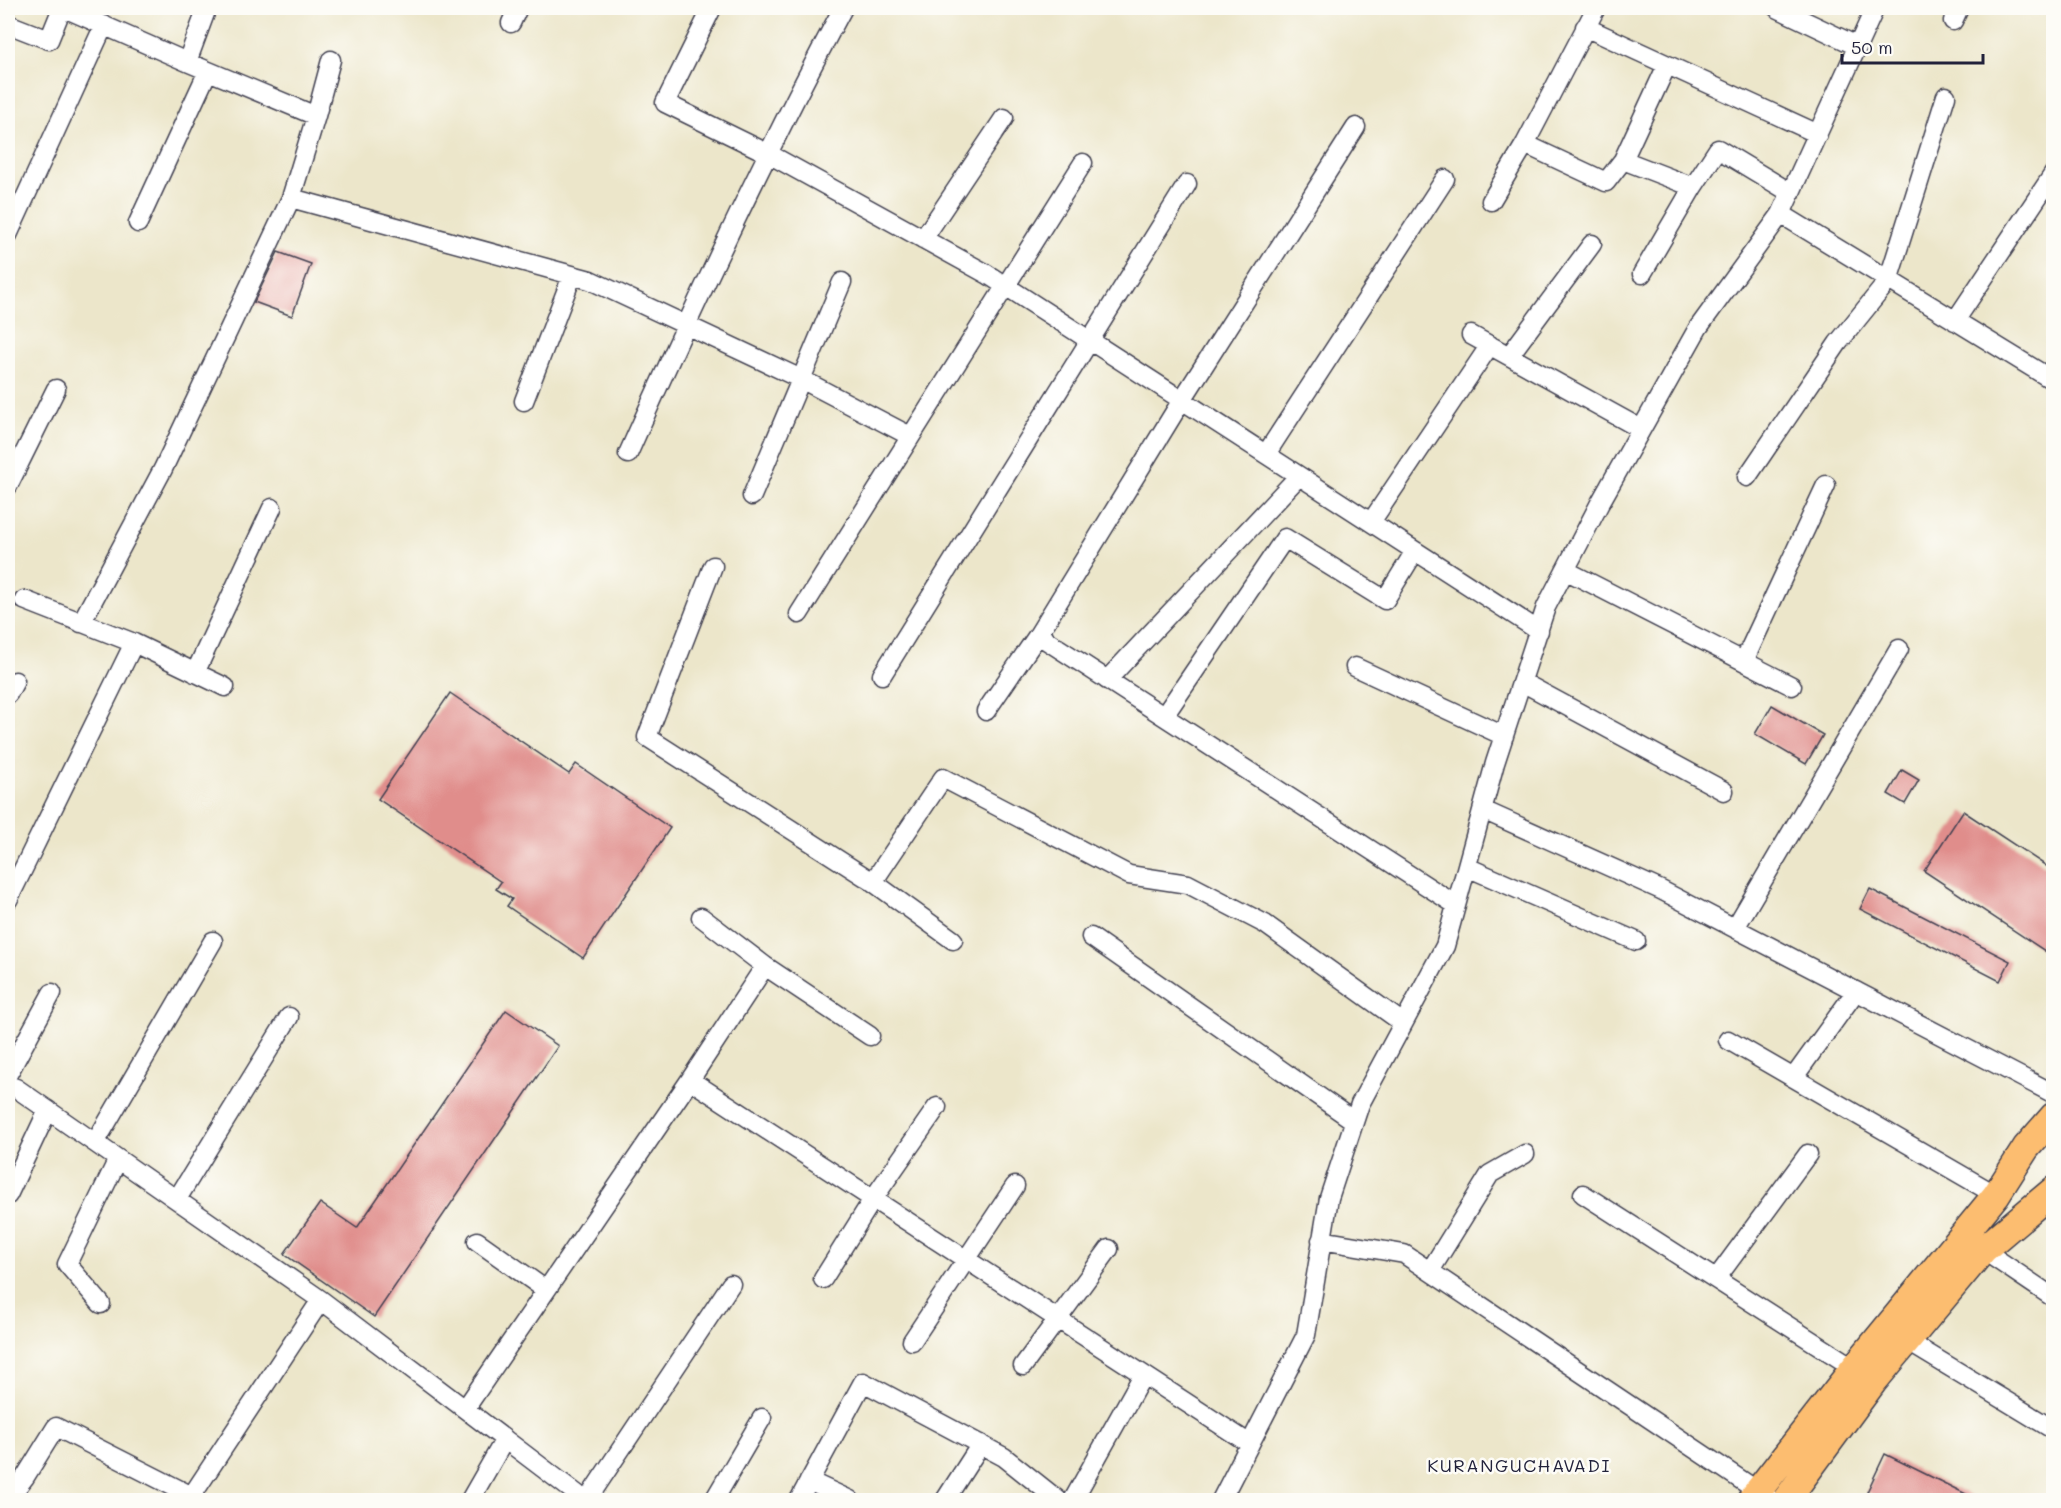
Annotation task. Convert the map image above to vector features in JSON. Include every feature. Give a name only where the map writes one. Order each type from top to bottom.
[{"type":"main road","points":[[1996,1195],[2026,1148],[2054,1116]]},
{"type":"main road","points":[[1761,1498],[1854,1368],[1996,1195],[2054,1139]]},
{"type":"main road","points":[[1786,1500],[1906,1341],[2054,1171]]},
{"type":"main road","points":[[1983,1250],[2054,1190]]},
{"type":"street","points":[[8,24],[49,40],[63,8],[316,116]]},
{"type":"street","points":[[187,62],[207,8]]},
{"type":"street","points":[[712,8],[664,103],[767,153],[1005,286],[1539,631]]},
{"type":"street","points":[[628,454],[685,325],[767,153],[843,8]]},
{"type":"street","points":[[1491,201],[1525,144],[1596,8]]},
{"type":"street","points":[[1777,8],[1857,46]]},
{"type":"street","points":[[1221,1500],[1306,1335],[1329,1198],[1354,1121],[1360,1104],[1445,946],[1504,736],[1546,607],[1698,328],[1781,214],[1875,8]]},
{"type":"street","points":[[8,235],[104,25]]},
{"type":"street","points":[[1585,27],[1818,134]]},
{"type":"street","points":[[81,622],[163,469],[291,198],[331,60]]},
{"type":"street","points":[[1525,144],[1606,182],[1623,160],[1667,65]]},
{"type":"street","points":[[138,223],[208,71]]},
{"type":"street","points":[[1748,477],[1838,343],[1888,281],[1946,96]]},
{"type":"street","points":[[923,239],[1004,118]]},
{"type":"street","points":[[986,711],[1038,634],[1182,400],[1356,127]]},
{"type":"street","points":[[1642,274],[1718,149],[1791,193]]},
{"type":"street","points":[[1623,160],[1693,187]]},
{"type":"street","points":[[799,614],[1083,163]]},
{"type":"street","points":[[1955,321],[2054,173]]},
{"type":"street","points":[[1266,454],[1445,179]]},
{"type":"street","points":[[882,675],[1187,184]]},
{"type":"street","points":[[291,198],[590,280],[801,379],[910,436]]},
{"type":"street","points":[[1781,214],[2054,381]]},
{"type":"street","points":[[1509,356],[1592,244]]},
{"type":"street","points":[[524,401],[572,276]]},
{"type":"street","points":[[752,496],[842,282]]},
{"type":"street","points":[[1471,335],[1641,429]]},
{"type":"street","points":[[1371,522],[1490,345]]},
{"type":"street","points":[[8,486],[56,389]]},
{"type":"street","points":[[1107,680],[1299,476]]},
{"type":"street","points":[[1744,661],[1826,485]]},
{"type":"street","points":[[195,673],[272,508]]},
{"type":"street","points":[[1164,716],[1285,538],[1385,600],[1415,551]]},
{"type":"street","points":[[713,566],[647,736],[873,882],[952,940]]},
{"type":"street","points":[[1565,570],[1792,686]]},
{"type":"street","points":[[24,600],[134,643],[225,687]]},
{"type":"street","points":[[1038,634],[1456,905]]},
{"type":"street","points":[[8,900],[134,643]]},
{"type":"street","points":[[1735,928],[1899,649]]},
{"type":"street","points":[[1354,667],[1504,736]]},
{"type":"street","points":[[1522,682],[1724,790]]},
{"type":"street","points":[[873,882],[943,778],[1129,875],[1188,884],[1265,924],[1403,1023]]},
{"type":"street","points":[[1482,810],[1661,890],[2054,1094]]},
{"type":"street","points":[[1467,867],[1636,942]]},
{"type":"street","points":[[701,916],[765,966],[870,1036]]},
{"type":"street","points":[[1090,937],[1354,1121]]},
{"type":"street","points":[[95,1143],[213,941]]},
{"type":"street","points":[[465,1409],[690,1080],[765,966]]},
{"type":"street","points":[[1794,1077],[1856,991]]},
{"type":"street","points":[[8,1074],[52,993]]},
{"type":"street","points":[[177,1199],[289,1017]]},
{"type":"street","points":[[1728,1040],[1996,1195]]},
{"type":"street","points":[[690,1080],[1250,1444]]},
{"type":"street","points":[[8,1085],[16,1088],[321,1300],[582,1500]]},
{"type":"street","points":[[823,1279],[873,1199],[937,1107]]},
{"type":"street","points":[[8,1195],[48,1110]]},
{"type":"street","points":[[1430,1271],[1490,1174],[1525,1154]]},
{"type":"street","points":[[1716,1279],[1808,1154]]},
{"type":"street","points":[[101,1304],[68,1264],[118,1159]]},
{"type":"street","points":[[912,1341],[1015,1186]]},
{"type":"street","points":[[1583,1194],[1854,1368]]},
{"type":"street","points":[[1321,1240],[1404,1254],[1761,1498]]},
{"type":"street","points":[[477,1241],[546,1290]]},
{"type":"street","points":[[1023,1366],[1109,1249]]},
{"type":"street","points":[[1983,1250],[2054,1298]]},
{"type":"street","points":[[587,1500],[732,1284]]},
{"type":"street","points":[[11,1490],[56,1427],[191,1498],[321,1300]]},
{"type":"street","points":[[1906,1341],[2054,1430]]},
{"type":"street","points":[[1073,1500],[1143,1375]]},
{"type":"street","points":[[799,1500],[863,1382],[1004,1457],[1058,1500]]},
{"type":"street","points":[[714,1500],[762,1418]]},
{"type":"street","points":[[470,1500],[505,1439]]},
{"type":"street","points":[[945,1500],[981,1444]]},
{"type":"street","points":[[809,1481],[850,1500]]},
{"type":"building","points":[[278,252],[311,264],[292,316],[254,302]]},
{"type":"building","points":[[450,693],[569,774],[576,764],[670,828],[583,958],[507,906],[512,899],[496,889],[501,882],[378,799]]},
{"type":"building","points":[[1772,705],[1823,735],[1806,764],[1755,734]]},
{"type":"building","points":[[1902,770],[1919,780],[1905,804],[1888,794]]},
{"type":"building","points":[[1963,811],[2054,871],[2054,957],[1924,871]]},
{"type":"building","points":[[1870,889],[2010,961],[2000,981],[1860,909]]},
{"type":"building","points":[[506,1010],[558,1046],[374,1317],[284,1254],[320,1203],[357,1228]]},
{"type":"building","points":[[1885,1454],[1978,1500],[1883,1500],[1867,1492]]},
{"type":"district","name":"KURANGUCHAVADI","points":[[1519,1465]]}]
